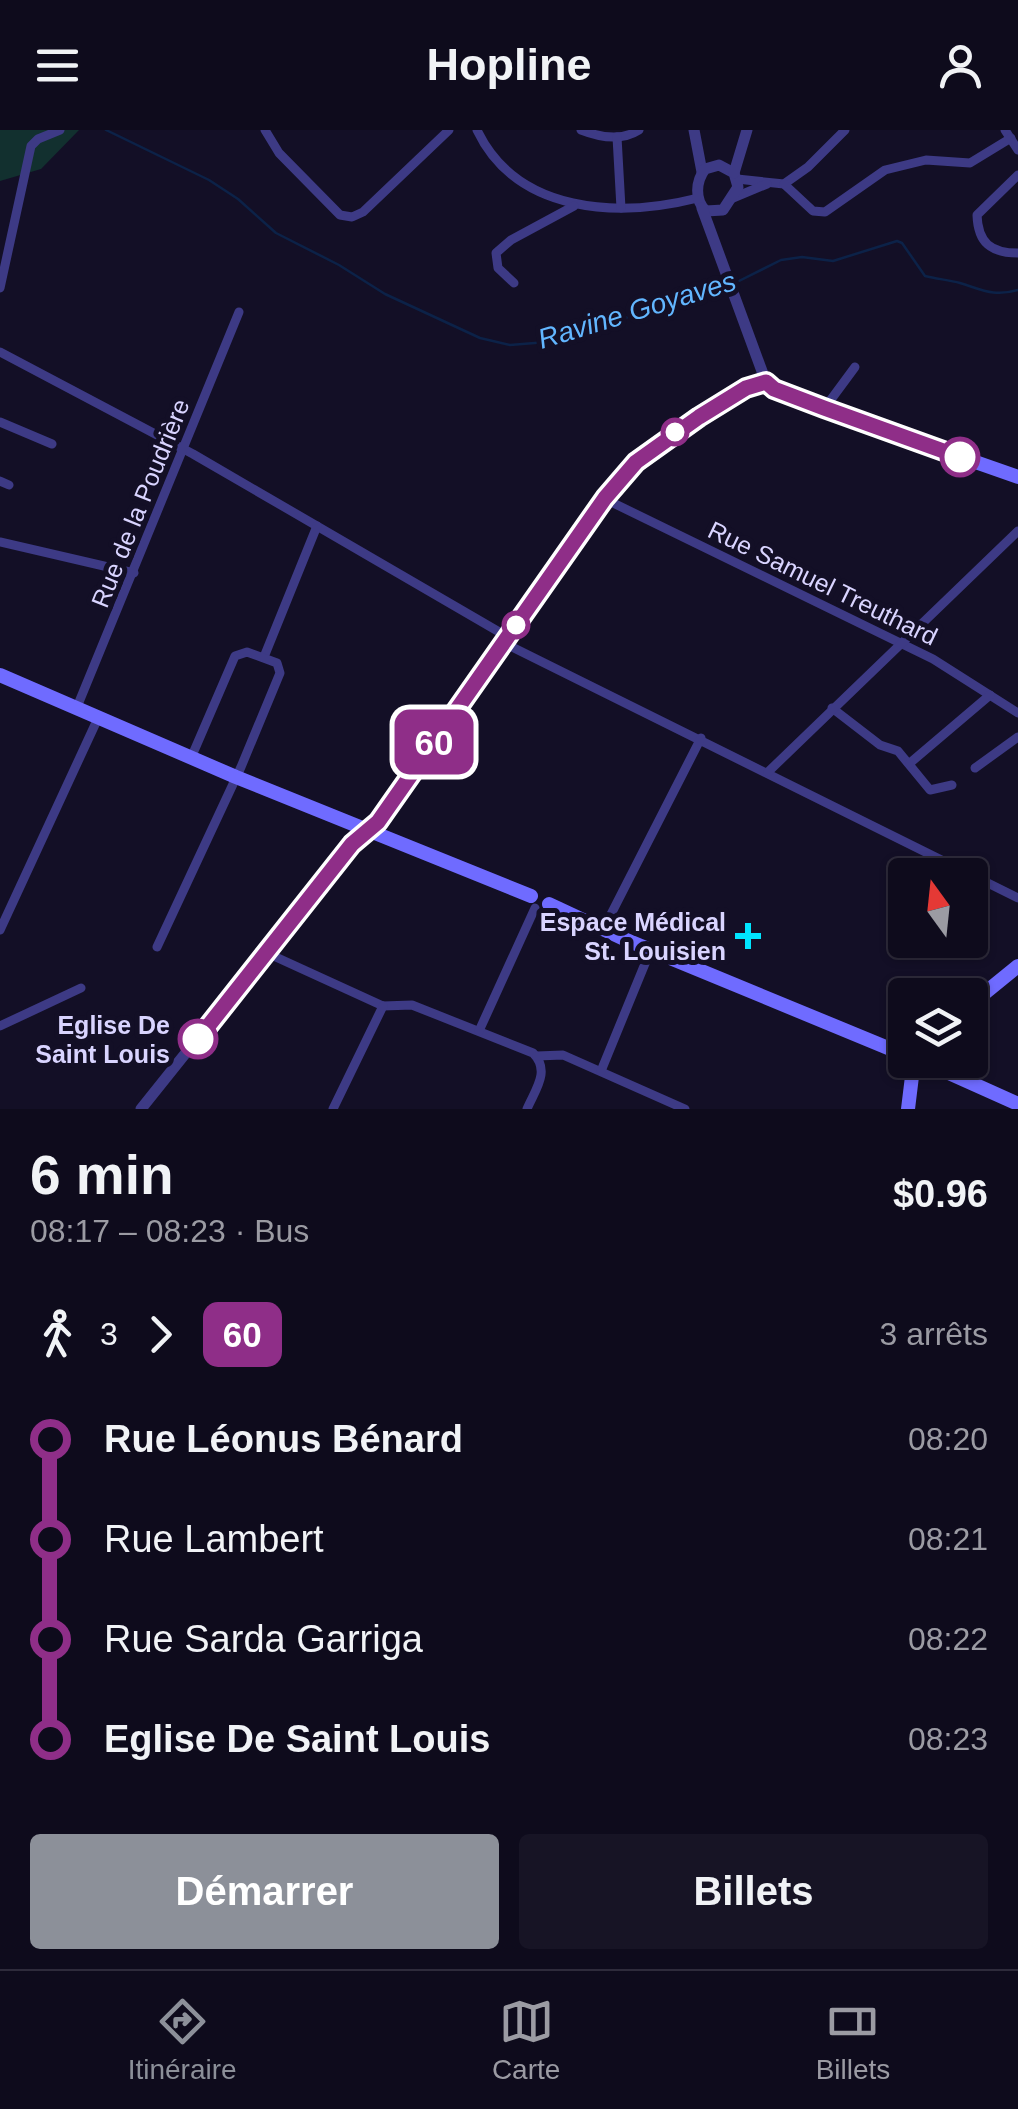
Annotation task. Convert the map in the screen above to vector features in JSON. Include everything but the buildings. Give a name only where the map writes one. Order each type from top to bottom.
[{"type":"main road","points":[[370,832],[605,498],[649,449],[746,388],[766,382],[774,389],[824,408],[1018,477]]},
{"type":"main road","points":[[0,675],[888,1048]]},
{"type":"main road","points":[[988,991],[1018,966]]},
{"type":"main road","points":[[908,1109],[914,1078]]},
{"type":"main road","points":[[956,1078],[1014,1105]]},
{"type":"street","points":[[0,288],[31,146],[60,130]]},
{"type":"street","points":[[265,130],[279,153],[346,217],[362,212],[449,130]]},
{"type":"street","points":[[478,130],[500,166],[574,206],[621,208],[700,203],[712,212],[722,210]]},
{"type":"street","points":[[581,130],[618,137],[639,130]]},
{"type":"street","points":[[694,130],[702,172],[700,203],[766,382]]},
{"type":"street","points":[[733,198],[747,130]]},
{"type":"street","points":[[784,184],[808,168],[844,130]]},
{"type":"street","points":[[702,172],[720,164],[753,183],[784,184],[813,211],[825,212],[891,168],[926,160],[970,163],[1008,134],[1018,150]]},
{"type":"street","points":[[618,137],[621,208]]},
{"type":"street","points":[[1018,175],[977,214],[989,247],[999,253],[1018,254]]},
{"type":"street","points":[[714,243],[722,210],[733,198],[772,181]]},
{"type":"street","points":[[514,283],[498,268],[496,253],[511,240],[574,206]]},
{"type":"street","name":"Rue de la Poudrière","points":[[76,708],[239,312]]},
{"type":"street","points":[[0,353],[318,526],[506,640],[1018,898]]},
{"type":"street","points":[[824,408],[855,367]]},
{"type":"street","points":[[0,422],[52,444]]},
{"type":"street","name":"Rue Samuel Treuthard","points":[[605,498],[933,659],[1018,713]]},
{"type":"street","points":[[264,658],[318,526]]},
{"type":"street","points":[[768,772],[1018,530]]},
{"type":"street","points":[[0,542],[134,572]]},
{"type":"street","points":[[158,947],[280,673],[277,663],[244,652],[233,658],[191,758]]},
{"type":"street","points":[[910,763],[990,695]]},
{"type":"street","points":[[832,708],[880,746],[898,751],[930,790],[952,785]]},
{"type":"street","points":[[0,930],[99,716]]},
{"type":"street","points":[[975,768],[1018,737]]},
{"type":"street","points":[[602,925],[700,738]]},
{"type":"street","points":[[141,1109],[352,844],[370,832]]},
{"type":"street","points":[[479,1031],[544,904]]},
{"type":"street","points":[[602,1071],[651,948]]},
{"type":"street","points":[[268,953],[384,1006],[412,1005],[537,1056],[557,1054],[685,1109]]},
{"type":"street","points":[[0,1026],[81,988]]},
{"type":"street","points":[[333,1109],[384,1006]]},
{"type":"street","points":[[526,1109],[542,1075],[537,1056]]},
{"type":"green space","points":[[0,130],[79,130],[41,169],[0,181]]},
{"type":"waterway","name":"Ravine Goyaves","points":[[106,130],[209,180],[238,199],[276,233],[385,294],[480,338],[510,345],[547,342],[728,286]]},
{"type":"waterway","name":"Ravine Goyaves","points":[[735,283],[781,260],[802,257],[833,261],[897,241],[925,276],[989,292],[1018,290]]},
{"type":"bus line","name":"60","points":[[198,1039],[352,844],[378,822],[605,498],[649,449],[746,388],[766,382],[774,389],[960,457]]},
{"type":"place","name":"Espace Médical St. Louisien","points":[[748,936]]},
{"type":"place","name":"Eglise De Saint Louis","points":[[198,1039]]}]
